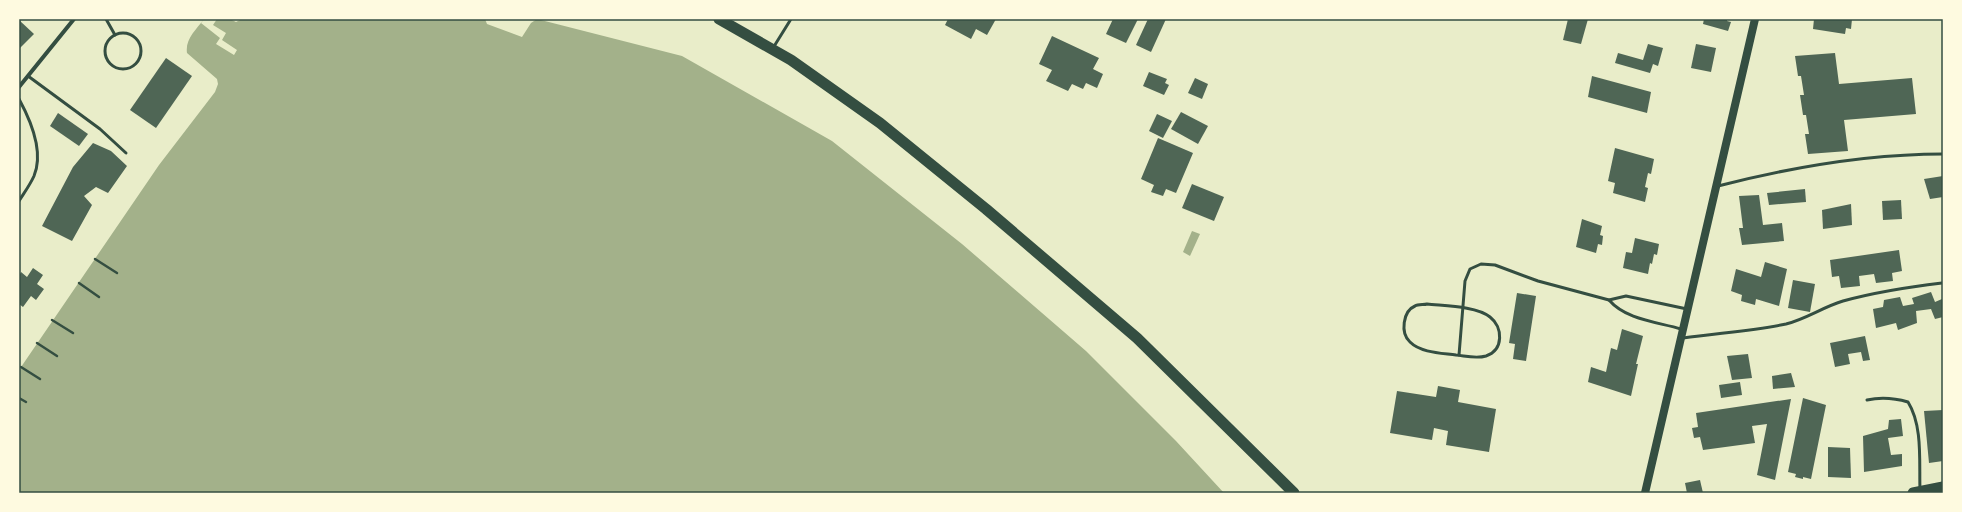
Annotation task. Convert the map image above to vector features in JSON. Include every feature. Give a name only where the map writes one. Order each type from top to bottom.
[{"type":"highway","points":[[719,19],[791,60],[880,123],[1004,224],[1137,338],[1294,493]]},
{"type":"highway","points":[[1917,492],[1943,487]]},
{"type":"main road","points":[[1645,493],[1755,19]]},
{"type":"street","points":[[19,87],[74,19]]},
{"type":"lane","points":[[106,19],[115,35]]},
{"type":"lane","points":[[772,50],[791,19]]},
{"type":"lane","points":[[126,33],[135,37],[141,46],[141,56],[136,65],[126,70],[116,68],[108,62],[105,52],[106,47],[108,42],[115,35],[126,33]]},
{"type":"lane","points":[[28,76],[100,129],[126,153]]},
{"type":"lane","points":[[19,99],[28,116],[38,157],[34,176],[19,201]]},
{"type":"lane","points":[[1716,186],[1768,173],[1836,163],[1915,154],[1943,154]]},
{"type":"lane","points":[[1459,355],[1465,281],[1470,270],[1482,264],[1495,265],[1538,282],[1609,300],[1626,296],[1688,310]]},
{"type":"lane","points":[[1609,300],[1616,308],[1628,314],[1682,334],[1786,324],[1807,318],[1824,308],[1894,288],[1942,283]]},
{"type":"lane","points":[[1427,304],[1462,309],[1489,316],[1496,322],[1500,332],[1500,341],[1494,352],[1486,356],[1471,358],[1459,355],[1430,352],[1410,342],[1405,334],[1404,323],[1406,313],[1415,306],[1427,304]]},
{"type":"lane","points":[[1867,400],[1877,398],[1896,399],[1908,402],[1914,412],[1918,432],[1917,492]]},
{"type":"path","points":[[95,259],[117,273]]},
{"type":"path","points":[[79,283],[99,296]]},
{"type":"path","points":[[52,320],[73,333]]},
{"type":"path","points":[[37,343],[57,356]]},
{"type":"path","points":[[21,367],[40,379]]},
{"type":"path","points":[[19,398],[26,402]]},
{"type":"shaded area","points":[[204,19],[230,19],[236,22],[242,19],[485,19],[487,24],[522,37],[531,23],[537,19],[682,56],[832,141],[962,244],[1086,351],[1176,441],[1224,493],[19,493],[19,370],[159,165],[215,92],[218,84],[217,79],[187,53],[189,39]]},
{"type":"shaded area","points":[[1192,231],[1200,234],[1190,256],[1183,252]]},
{"type":"pier","points":[[204,19],[217,19],[213,25],[226,33],[222,40],[237,50],[234,55],[216,44],[220,38],[201,23]]},
{"type":"building","points":[[948,19],[996,19],[987,35],[976,29],[971,39],[945,25]]},
{"type":"building","points":[[1113,19],[1138,19],[1126,43],[1106,34]]},
{"type":"building","points":[[1148,19],[1166,19],[1151,52],[1136,45]]},
{"type":"building","points":[[1568,19],[1588,19],[1581,44],[1563,40]]},
{"type":"building","points":[[1704,19],[1727,19],[1727,21],[1731,22],[1728,31],[1703,24]]},
{"type":"building","points":[[1814,19],[1852,19],[1851,29],[1846,28],[1845,34],[1813,29]]},
{"type":"building","points":[[19,20],[34,34],[20,48],[19,47]]},
{"type":"building","points":[[1052,36],[1099,58],[1093,69],[1103,74],[1097,88],[1086,83],[1083,89],[1072,84],[1068,91],[1046,81],[1052,70],[1039,64]]},
{"type":"building","points":[[1648,44],[1663,48],[1658,66],[1653,64],[1650,73],[1615,63],[1618,53],[1643,60]]},
{"type":"building","points":[[1696,44],[1716,48],[1711,72],[1691,68]]},
{"type":"building","points":[[1835,53],[1839,84],[1912,78],[1916,114],[1844,120],[1848,151],[1808,154],[1805,134],[1809,134],[1806,115],[1803,115],[1800,95],[1804,95],[1801,76],[1798,76],[1795,56]]},
{"type":"building","points":[[166,58],[192,76],[156,128],[130,110]]},
{"type":"building","points":[[1149,72],[1167,79],[1165,83],[1169,85],[1164,95],[1143,86]]},
{"type":"building","points":[[1592,76],[1651,92],[1647,113],[1588,97]]},
{"type":"building","points":[[1195,78],[1208,84],[1202,99],[1188,93]]},
{"type":"building","points":[[1181,112],[1208,126],[1198,144],[1171,129]]},
{"type":"building","points":[[58,113],[88,134],[79,146],[50,126]]},
{"type":"building","points":[[1157,114],[1172,121],[1163,138],[1149,131]]},
{"type":"building","points":[[1158,138],[1193,153],[1176,193],[1166,189],[1163,196],[1151,192],[1154,185],[1141,179]]},
{"type":"building","points":[[93,143],[111,151],[127,166],[108,193],[96,187],[84,196],[92,205],[72,241],[42,226],[73,167]]},
{"type":"building","points":[[1615,148],[1654,159],[1651,174],[1648,173],[1645,187],[1648,188],[1645,202],[1613,193],[1615,183],[1608,181]]},
{"type":"building","points":[[1943,176],[1943,197],[1930,199],[1924,179]]},
{"type":"building","points":[[1192,184],[1224,197],[1214,221],[1182,208]]},
{"type":"building","points":[[1805,189],[1806,202],[1769,205],[1767,193]]},
{"type":"building","points":[[1759,195],[1763,225],[1782,223],[1784,241],[1742,245],[1739,228],[1743,228],[1739,196]]},
{"type":"building","points":[[1901,200],[1902,219],[1883,220],[1882,201]]},
{"type":"building","points":[[1851,204],[1852,225],[1823,229],[1822,210]]},
{"type":"building","points":[[1582,219],[1602,226],[1600,235],[1603,236],[1602,245],[1598,244],[1596,253],[1576,247]]},
{"type":"building","points":[[1635,238],[1659,244],[1657,255],[1654,254],[1652,264],[1650,263],[1648,274],[1623,268],[1626,252],[1632,253]]},
{"type":"building","points":[[1899,250],[1902,271],[1892,273],[1893,281],[1876,283],[1874,274],[1859,276],[1860,286],[1841,288],[1839,276],[1832,277],[1830,260]]},
{"type":"building","points":[[1765,262],[1787,269],[1779,306],[1756,299],[1755,305],[1741,301],[1742,295],[1731,291],[1736,269],[1761,277]]},
{"type":"building","points":[[33,268],[43,275],[37,284],[44,289],[36,300],[31,296],[23,307],[19,304],[19,276],[21,272],[27,277]]},
{"type":"building","points":[[1793,280],[1815,284],[1810,312],[1788,308]]},
{"type":"building","points":[[1931,292],[1935,302],[1942,299],[1943,317],[1935,319],[1931,309],[1916,311],[1917,323],[1898,330],[1896,323],[1876,328],[1873,309],[1883,307],[1884,300],[1900,297],[1903,306],[1914,304],[1912,298]]},
{"type":"building","points":[[1517,293],[1536,296],[1526,361],[1513,359],[1515,344],[1509,343]]},
{"type":"building","points":[[1622,329],[1643,336],[1636,364],[1638,364],[1631,396],[1588,382],[1591,367],[1606,372],[1611,348],[1617,350]]},
{"type":"building","points":[[1865,336],[1870,360],[1863,361],[1861,352],[1848,354],[1850,364],[1835,367],[1830,343]]},
{"type":"building","points":[[1748,354],[1752,378],[1732,380],[1727,356]]},
{"type":"building","points":[[1791,373],[1795,387],[1773,389],[1772,376]]},
{"type":"building","points":[[1740,382],[1742,395],[1721,398],[1719,385]]},
{"type":"building","points":[[1438,386],[1460,390],[1458,402],[1496,409],[1489,452],[1446,445],[1448,431],[1434,428],[1432,440],[1390,433],[1397,391],[1436,397]]},
{"type":"building","points":[[1803,398],[1826,405],[1811,479],[1795,477],[1796,474],[1788,472]]},
{"type":"building","points":[[1791,399],[1775,480],[1757,475],[1767,424],[1752,426],[1755,443],[1703,450],[1700,437],[1694,438],[1692,428],[1698,427],[1696,413]]},
{"type":"building","points":[[1943,410],[1943,461],[1929,463],[1924,411]]},
{"type":"building","points":[[1901,419],[1903,436],[1888,438],[1891,455],[1902,454],[1902,466],[1864,472],[1863,436],[1888,429],[1889,420]]},
{"type":"building","points":[[1828,447],[1850,448],[1851,478],[1828,477]]},
{"type":"building","points":[[1700,480],[1703,493],[1687,493],[1685,483]]}]
